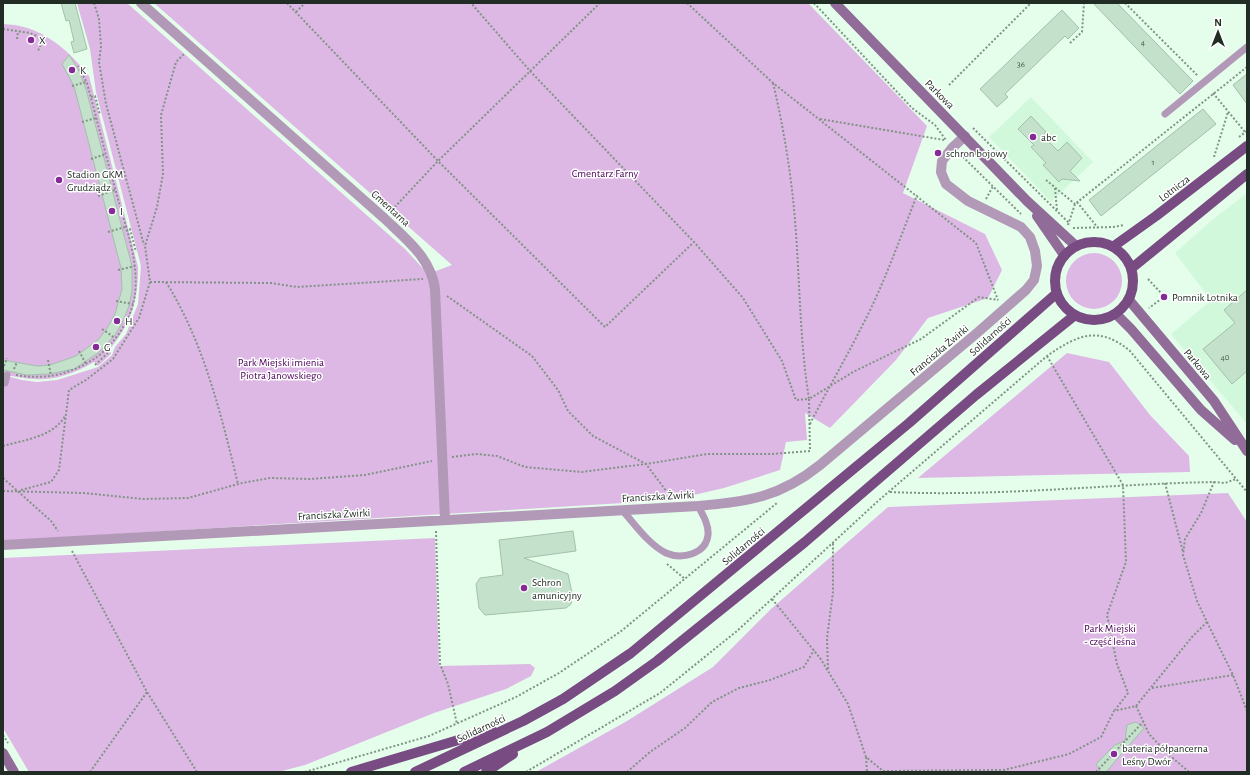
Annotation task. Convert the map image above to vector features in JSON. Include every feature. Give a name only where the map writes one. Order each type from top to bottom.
[{"type":"main road","name":"Lotnicza","points":[[1114,246],[1156,216],[1247,146]]},
{"type":"main road","points":[[1132,268],[1247,174]]},
{"type":"main road","points":[[1095,241],[1114,246],[1128,259],[1132,268],[1134,285],[1129,300],[1116,314],[1102,319],[1088,320],[1075,315],[1064,305],[1057,293],[1055,280],[1058,267],[1064,256],[1076,246],[1095,241]]},
{"type":"main road","name":"Solidarności","points":[[414,772],[523,721],[563,699],[631,653],[909,423],[1057,293]]},
{"type":"main road","points":[[486,772],[547,732],[615,692],[657,661],[804,542],[976,395],[1075,315]]},
{"type":"main road","points":[[351,772],[523,721]]},
{"type":"main road","points":[[464,772],[547,732]]},
{"type":"street","name":"Cmentarna","points":[[141,3],[384,218],[416,248],[428,263],[434,278],[435,289],[442,458],[440,520]]},
{"type":"street","name":"Parkowa","points":[[835,3],[1027,201],[1076,246]]},
{"type":"street","name":"Franciszka Żwirki","points":[[3,545],[698,506],[748,501],[768,495],[792,484],[820,465],[1005,309],[1026,290],[1034,280],[1037,266],[1036,251],[1030,237],[1021,227],[956,193],[946,184],[941,172],[942,161],[949,144],[964,136]]},
{"type":"street","name":"Parkowa","points":[[1027,201],[1064,256]]},
{"type":"street","name":"Parkowa","points":[[1129,300],[1214,401],[1245,449]]},
{"type":"street","name":"Parkowa","points":[[1116,314],[1131,329],[1200,410],[1245,449]]},
{"type":"street","points":[[3,753],[14,772]]},
{"type":"lane","points":[[1164,114],[1247,47]]},
{"type":"lane","points":[[4,383],[9,373]]},
{"type":"lane","points":[[622,510],[652,543],[666,552],[677,556],[687,556],[704,546],[708,535],[707,523],[698,506]]},
{"type":"path","points":[[18,491],[51,482],[60,470],[69,390],[86,380],[113,359],[139,318],[150,282],[145,246],[106,104],[99,62],[101,47],[99,19],[94,3]]},
{"type":"path","points":[[287,3],[438,161],[605,327],[694,242]]},
{"type":"path","points":[[296,12],[304,3]]},
{"type":"path","points":[[471,3],[530,71],[694,242],[743,298],[782,361],[796,400],[809,400],[853,372],[921,339],[979,297],[998,300]]},
{"type":"path","points":[[384,218],[438,161],[600,3]]},
{"type":"path","points":[[687,3],[773,83],[976,243],[998,300],[1005,309]]},
{"type":"path","points":[[814,3],[912,108],[935,126],[949,144],[1026,219]]},
{"type":"path","points":[[949,85],[1031,3]]},
{"type":"path","points":[[1070,44],[1082,32],[1084,3]]},
{"type":"path","points":[[1125,3],[1204,82],[1245,132]]},
{"type":"path","points":[[3,28],[18,31],[44,40],[38,51]]},
{"type":"path","points":[[17,39],[18,31]]},
{"type":"path","points":[[145,246],[157,207],[163,174],[161,115],[176,62],[190,46]]},
{"type":"path","points":[[9,373],[28,377],[51,376],[72,371],[86,364],[105,349],[115,338],[126,320],[133,304],[135,266],[91,97],[78,66]]},
{"type":"path","points":[[1126,224],[1113,227],[1067,228],[1076,203],[1247,66]]},
{"type":"path","points":[[72,86],[86,82]]},
{"type":"path","points":[[3,491],[84,493],[143,499],[188,498],[238,484],[270,478],[310,479],[366,475],[442,458],[476,454],[497,456],[525,467],[582,472],[646,464],[707,454],[772,454],[810,451],[809,400],[804,371],[794,209],[782,121],[773,83]]},
{"type":"path","points":[[91,97],[95,96],[100,115]]},
{"type":"path","points":[[1214,157],[1228,112]]},
{"type":"path","points":[[82,122],[96,118]]},
{"type":"path","points":[[819,119],[949,144]]},
{"type":"path","points":[[973,127],[1069,223]]},
{"type":"path","points":[[91,159],[106,154]]},
{"type":"path","points":[[1046,180],[1076,203],[1098,228]]},
{"type":"path","points":[[982,207],[993,186]]},
{"type":"path","points":[[1055,187],[1057,211]]},
{"type":"path","points":[[98,196],[115,190]]},
{"type":"path","points":[[810,426],[880,288],[917,195]]},
{"type":"path","points":[[108,232],[125,227]]},
{"type":"path","points":[[126,231],[130,230],[136,252]]},
{"type":"path","points":[[118,270],[135,266]]},
{"type":"path","points":[[150,282],[271,283],[297,287],[434,278]]},
{"type":"path","points":[[1148,279],[1162,294],[1161,299],[1149,308]]},
{"type":"path","points":[[166,282],[180,304],[207,371],[238,484]]},
{"type":"path","points":[[435,289],[457,302],[532,356],[558,390],[568,411],[593,436],[646,464],[678,507]]},
{"type":"path","points":[[116,301],[133,304]]},
{"type":"path","points":[[102,329],[115,338]]},
{"type":"path","points":[[526,772],[660,693],[737,631],[889,492],[1047,356],[1068,341],[1082,337],[1096,336],[1119,342],[1130,351],[1247,492]]},
{"type":"path","points":[[95,365],[109,352],[105,349]]},
{"type":"path","points":[[78,351],[86,364]]},
{"type":"path","points":[[866,757],[883,772],[1004,770],[1069,754],[1101,737],[1114,711],[1128,693],[1117,664],[1107,615],[1126,562],[1123,485],[1047,356]]},
{"type":"path","points":[[7,358],[9,373]]},
{"type":"path","points":[[48,360],[51,376]]},
{"type":"path","points":[[9,373],[17,362]]},
{"type":"path","points":[[3,446],[50,431],[61,422],[65,415]]},
{"type":"path","points":[[3,478],[51,521],[66,541],[147,692],[197,772]]},
{"type":"path","points":[[889,492],[1032,491],[1165,483],[1225,483],[1237,479]]},
{"type":"path","points":[[1183,555],[1185,539],[1201,513],[1214,482]]},
{"type":"path","points":[[1165,483],[1183,555],[1197,601],[1233,674],[1247,711]]},
{"type":"path","points":[[440,520],[440,664],[448,684],[457,724]]},
{"type":"path","points":[[828,670],[827,638],[833,592],[833,542]]},
{"type":"path","points":[[772,599],[814,650],[848,704],[866,757],[866,772]]},
{"type":"path","points":[[1114,711],[1136,706],[1192,637],[1207,622]]},
{"type":"path","points":[[627,772],[650,752],[685,728],[712,702],[739,688],[770,680],[804,667],[814,650]]},
{"type":"path","points":[[1150,689],[1233,674]]},
{"type":"path","points":[[90,772],[147,692]]},
{"type":"path","points":[[1136,706],[1143,722],[1154,739],[1168,754],[1190,772]]},
{"type":"path","points":[[1096,772],[1143,722]]},
{"type":"shaded area","points":[[1031,97],[1093,162],[1051,202],[989,137]]},
{"type":"shaded area","points":[[1247,193],[1247,424],[1171,334],[1211,300],[1175,253],[1212,220]]},
{"type":"green space","points":[[77,3],[127,3],[405,249],[428,274],[452,265],[154,3],[808,3],[927,126],[903,193],[985,234],[1002,270],[988,298],[928,318],[896,360],[830,428],[805,413],[807,440],[786,442],[780,470],[724,488],[672,500],[3,541],[3,375],[37,382],[57,380],[98,367],[112,355],[115,347],[126,334],[138,304],[141,266],[96,92],[90,49]]},
{"type":"green space","name":"Stadion GKM Grudziądz","points":[[3,24],[16,25],[29,29],[52,40],[71,56],[89,76],[138,267],[137,290],[132,311],[124,330],[110,349],[111,354],[98,366],[94,362],[60,377],[28,379],[3,374]]},
{"type":"green space","points":[[1088,253],[1100,253],[1110,257],[1118,265],[1122,275],[1122,287],[1118,297],[1110,305],[1100,309],[1088,309],[1078,305],[1070,297],[1066,287],[1066,275],[1070,265],[1078,257]]},
{"type":"green space","points":[[1067,353],[1109,362],[1150,415],[1189,456],[1190,472],[918,478]]},
{"type":"green space","name":"Park Miejski - część leśna","points":[[1228,493],[1247,522],[1247,772],[536,772],[627,721],[713,667],[771,609],[888,507]]},
{"type":"green space","points":[[435,538],[439,666],[530,664],[535,668],[531,676],[506,689],[434,713],[305,765],[278,772],[29,772],[3,728],[3,558]]},
{"type":"building","points":[[61,3],[75,3],[87,49],[74,53],[71,42],[74,41],[69,20],[66,21]]},
{"type":"building","points":[[1093,3],[1117,3],[1193,81],[1180,94]]},
{"type":"building","points":[[1062,10],[1079,28],[1068,39],[1065,36],[1005,94],[1008,97],[997,107],[980,89]]},
{"type":"building","points":[[69,55],[78,69],[86,89],[132,266],[132,291],[129,306],[122,323],[115,335],[98,353],[74,369],[49,374],[27,375],[3,370],[3,360],[37,366],[50,365],[76,356],[98,340],[106,330],[115,314],[122,289],[121,268],[74,86],[62,64]]},
{"type":"building","points":[[1247,74],[1247,104],[1233,85]]},
{"type":"building","points":[[1203,109],[1216,124],[1101,216],[1089,200]]},
{"type":"building","points":[[1031,116],[1046,132],[1043,136],[1058,151],[1067,142],[1082,158],[1070,171],[1080,181],[1062,179],[1059,182],[1043,165],[1046,163],[1031,147],[1034,145],[1018,129]]},
{"type":"building","points":[[1247,290],[1247,371],[1232,384],[1203,349],[1235,323],[1224,310]]},
{"type":"building","name":"Schron amunicyjny","points":[[573,531],[576,551],[524,558],[568,574],[572,593],[571,604],[566,608],[485,615],[479,608],[476,584],[480,578],[503,575],[499,540]]},
{"type":"building","name":"bateria półpancerna Leśny Dwór","points":[[1136,722],[1144,728],[1106,772],[1101,772],[1096,764],[1115,745],[1125,741],[1127,725]]},
{"type":"place","name":"X","points":[[31,40]]},
{"type":"place","name":"K","points":[[72,70]]},
{"type":"place","name":"abc","points":[[1033,137]]},
{"type":"place","name":"schron bojowy","points":[[938,153]]},
{"type":"place","name":"Stadion GKM Grudziądz","points":[[59,180]]},
{"type":"place","name":"I","points":[[112,211]]},
{"type":"place","name":"Pomnik Lotnika","points":[[1164,297]]},
{"type":"place","name":"H","points":[[117,321]]},
{"type":"place","name":"G","points":[[96,347]]},
{"type":"place","name":"Schron amunicyjny","points":[[524,588]]},
{"type":"place","name":"bateria półpancerna Leśny Dwór","points":[[1114,754]]},
{"type":"park label","name":"Cmentarz Farny","points":[[605,173]]},
{"type":"park label","name":"Park Miejski imienia Piotra Janowskiego","points":[[281,368]]}]
